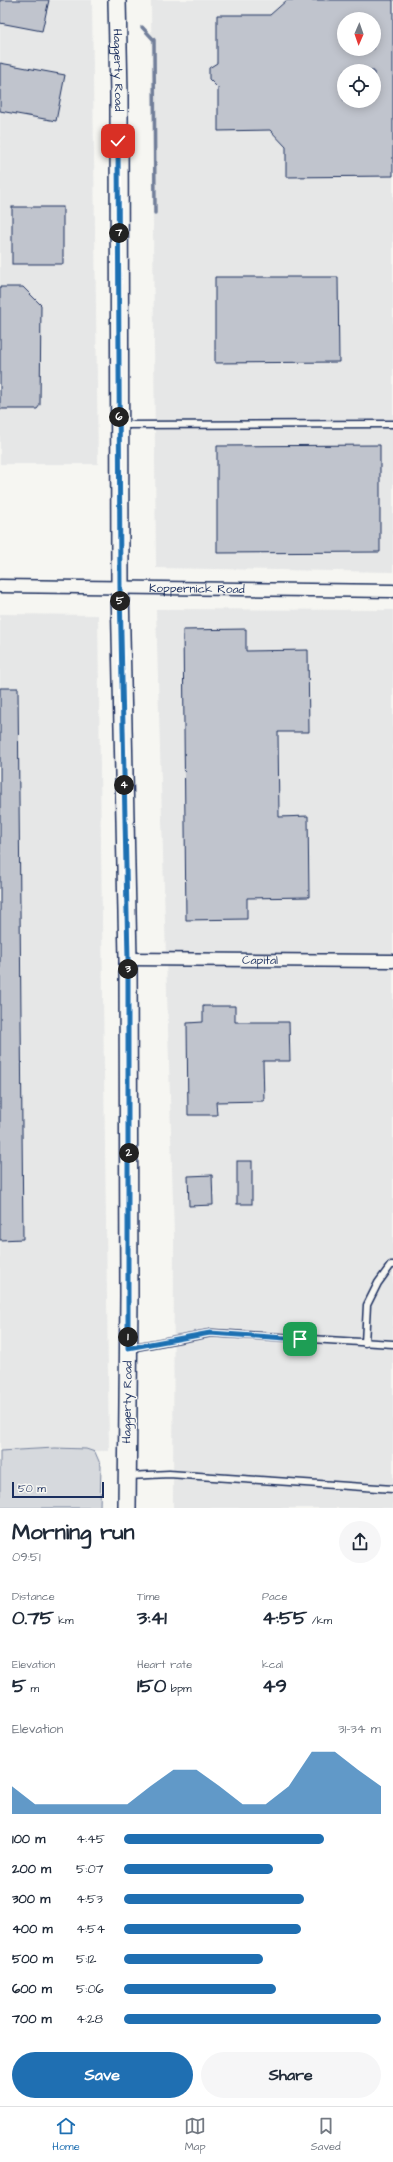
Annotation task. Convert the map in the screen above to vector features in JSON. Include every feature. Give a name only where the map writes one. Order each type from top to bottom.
[{"type":"main road","name":"Haggerty Road","points":[[117,0],[119,95],[120,588],[128,959],[127,1508]]},
{"type":"street","name":"Koppernick Road","points":[[0,586],[393,591]]},
{"type":"street","name":"Capital","points":[[128,959],[393,961]]},
{"type":"lane","points":[[119,425],[393,424]]},
{"type":"lane","points":[[364,1343],[368,1305],[378,1284],[391,1266],[393,1266]]},
{"type":"lane","points":[[128,1348],[210,1333],[393,1344]]},
{"type":"lane","points":[[127,1476],[169,1474],[393,1489]]},
{"type":"shaded area","points":[[0,0],[92,0],[98,464],[0,464]]},
{"type":"shaded area","points":[[151,0],[393,0],[393,572],[156,568]]},
{"type":"shaded area","points":[[156,609],[393,610],[393,1508],[173,1508],[174,1237]]},
{"type":"shaded area","points":[[0,614],[98,615],[109,1451],[0,1452]]},
{"type":"shaded area","points":[[55,1448],[86,1449],[95,1452],[101,1466],[100,1508],[0,1508],[0,1451]]},
{"type":"building","points":[[0,0],[49,0],[42,31],[0,23]]},
{"type":"building","points":[[287,0],[393,0],[393,176],[286,177],[286,147],[270,130],[218,131],[218,88],[209,79],[209,68],[217,63],[217,15],[270,15]]},
{"type":"building","points":[[0,63],[65,75],[56,121],[0,111]]},
{"type":"building","points":[[12,207],[63,207],[63,264],[12,264]]},
{"type":"building","points":[[215,277],[338,277],[339,362],[215,363]]},
{"type":"building","points":[[0,287],[23,287],[41,305],[40,405],[37,409],[0,409]]},
{"type":"building","points":[[380,445],[380,552],[217,553],[217,446]]},
{"type":"building","points":[[246,629],[246,651],[308,650],[309,732],[278,732],[279,817],[308,816],[309,897],[247,898],[247,919],[186,920],[183,630]]},
{"type":"building","points":[[0,688],[18,688],[23,1239],[0,1240]]},
{"type":"building","points":[[203,1006],[235,1006],[235,1022],[289,1022],[290,1061],[263,1061],[264,1101],[216,1102],[217,1115],[188,1115],[187,1023],[203,1022]]},
{"type":"building","points":[[237,1161],[252,1161],[252,1204],[237,1204]]},
{"type":"building","points":[[212,1175],[213,1205],[189,1206],[188,1176]]},
{"type":"waterway","points":[[142,27],[154,40],[155,213]]},
{"type":"route","points":[[118,141],[120,588],[128,959],[128,1348],[210,1333],[300,1339]]}]
